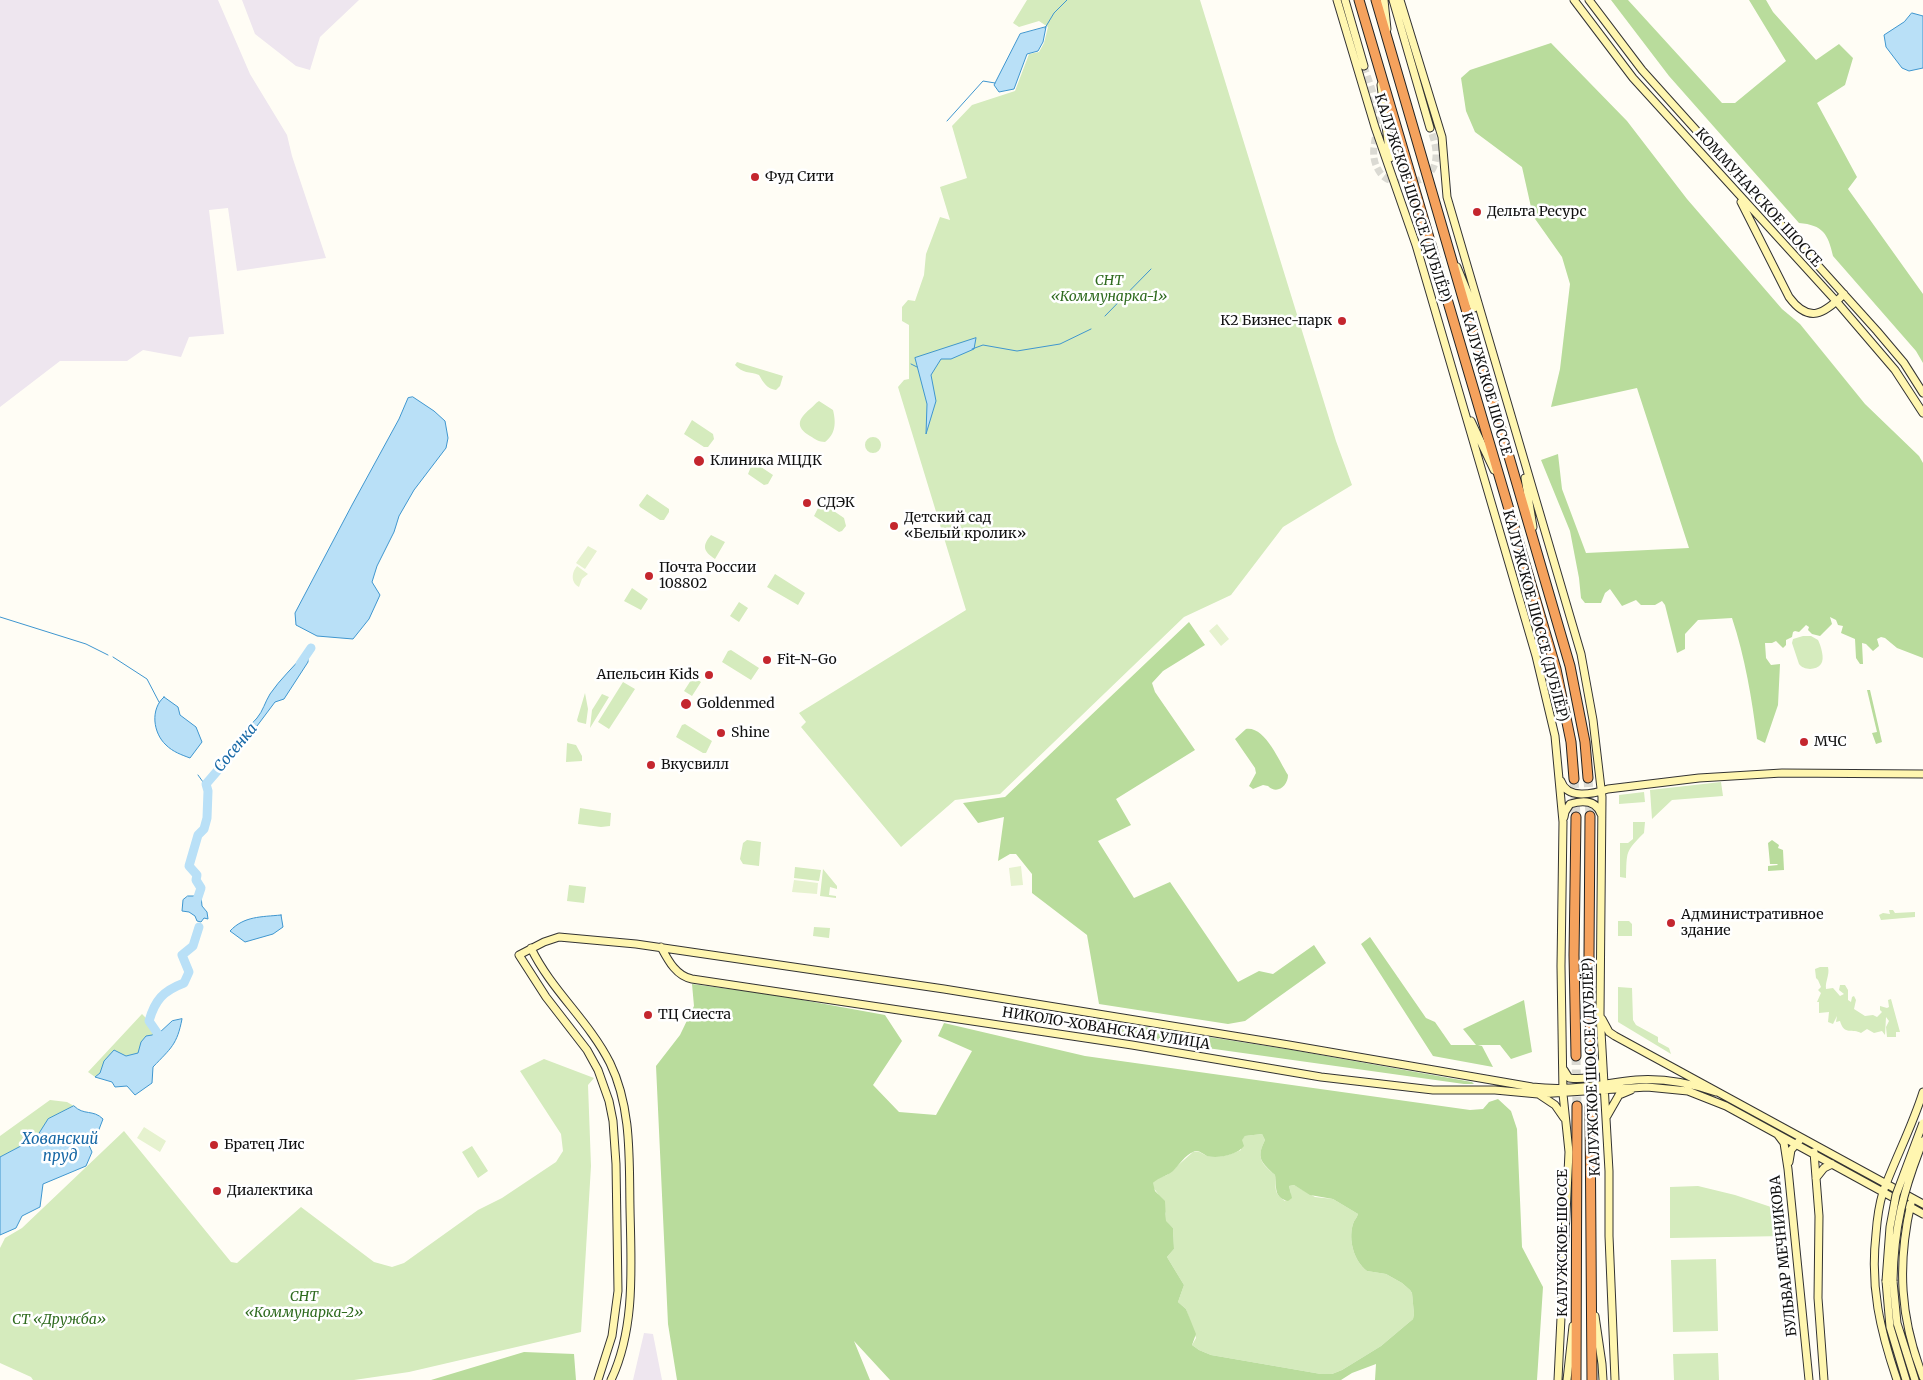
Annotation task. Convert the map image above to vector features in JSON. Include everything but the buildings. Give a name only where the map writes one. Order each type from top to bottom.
[{"type":"highway","name":"КАЛУЖСКОЕ ШОССЕ","points":[[1358,0],[1556,669],[1571,742],[1574,779]]},
{"type":"highway","name":"КАЛУЖСКОЕ ШОССЕ","points":[[1376,0],[1536,544],[1578,701],[1588,778]]},
{"type":"highway","points":[[1590,816],[1588,955],[1591,1056]]},
{"type":"highway","points":[[1576,817],[1574,955],[1576,1056]]},
{"type":"highway","name":"КАЛУЖСКОЕ ШОССЕ","points":[[1576,1380],[1577,1106]]},
{"type":"highway","name":"КАЛУЖСКОЕ ШОССЕ","points":[[1590,1106],[1592,1380]]},
{"type":"main road","name":"КАЛУЖСКОЕ ШОССЕ (ДУБЛЁР)","points":[[1337,0],[1372,118],[1416,245],[1546,693],[1555,736],[1563,822],[1561,966],[1563,1091],[1568,1128],[1568,1181],[1558,1380]]},
{"type":"main road","points":[[1345,0],[1364,66]]},
{"type":"main road","points":[[1384,0],[1389,44]]},
{"type":"main road","points":[[1393,0],[1430,128]]},
{"type":"main road","name":"КАЛУЖСКОЕ ШОССЕ (ДУБЛЁР)","points":[[1400,0],[1442,137],[1447,197],[1488,343],[1581,654],[1593,720],[1602,792],[1600,1014],[1607,1116],[1615,1380]]},
{"type":"main road","name":"КОММУНАРСКОЕ ШОССЕ","points":[[1574,0],[1633,78],[1896,370],[1923,413]]},
{"type":"main road","name":"КОММУНАРСКОЕ ШОССЕ","points":[[1589,0],[1642,70],[1904,363],[1923,393]]},
{"type":"main road","points":[[1378,66],[1393,176]]},
{"type":"main road","points":[[1736,193],[1789,297],[1796,306],[1805,312],[1818,313],[1825,311],[1844,294]]},
{"type":"main road","points":[[1447,241],[1488,343]]},
{"type":"main road","points":[[1462,402],[1500,483]]},
{"type":"main road","points":[[1521,451],[1536,544]]},
{"type":"main road","points":[[1559,773],[1562,784],[1574,794],[1602,792],[1699,778],[1782,774],[1923,774]]},
{"type":"main road","points":[[1563,822],[1568,807],[1573,803],[1594,804],[1598,807],[1602,818]]},
{"type":"main road","name":"НИКОЛО-ХОВАНСКАЯ УЛИЦА","points":[[598,1380],[612,1336],[618,1291],[616,1164],[613,1121],[604,1084],[598,1070],[586,1050],[546,997],[519,955],[551,940],[567,937],[661,948],[954,990],[1563,1091]]},
{"type":"main road","points":[[531,948],[547,975],[597,1042],[616,1079],[626,1116],[631,1291],[625,1338],[611,1380]]},
{"type":"main road","name":"НИКОЛО-ХОВАНСКАЯ УЛИЦА","points":[[661,948],[671,965],[684,978],[692,980],[1132,1045],[1321,1077],[1433,1090],[1495,1090],[1538,1094],[1563,1091]]},
{"type":"main road","points":[[1600,1014],[1608,1032],[1923,1204]]},
{"type":"main road","points":[[1563,1068],[1569,1078],[1589,1078],[1598,1071],[1602,1062]]},
{"type":"main road","points":[[1548,1089],[1558,1082],[1563,1068]]},
{"type":"main road","points":[[1615,1086],[1637,1080],[1668,1080],[1687,1083],[1716,1092]]},
{"type":"main road","points":[[1563,1091],[1615,1086],[1679,1090],[1705,1097],[1777,1133],[1923,1214]]},
{"type":"main road","points":[[1607,1116],[1619,1095],[1639,1088]]},
{"type":"main road","points":[[1897,1380],[1880,1325],[1874,1280],[1874,1248],[1877,1220],[1883,1193],[1923,1092]]},
{"type":"main road","points":[[1538,1094],[1555,1105],[1561,1112],[1568,1128]]},
{"type":"main road","points":[[1906,1380],[1890,1327],[1888,1242],[1896,1194],[1923,1123]]},
{"type":"main road","name":"БУЛЬВАР МЕЧНИКОВА","points":[[1777,1133],[1784,1143],[1788,1169],[1809,1380]]},
{"type":"main road","points":[[1788,1169],[1791,1150],[1799,1141],[1810,1142]]},
{"type":"main road","points":[[1915,1380],[1897,1323],[1889,1281],[1902,1198],[1923,1141]]},
{"type":"main road","name":"БУЛЬВАР МЕЧНИКОВА","points":[[1810,1142],[1814,1154],[1819,1216],[1818,1298],[1824,1380]]},
{"type":"main road","points":[[1816,1178],[1824,1168],[1832,1164]]},
{"type":"main road","points":[[1912,1198],[1905,1239],[1901,1282],[1903,1309],[1908,1335],[1923,1377]]},
{"type":"main road","points":[[1591,1293],[1602,1364],[1602,1380]]},
{"type":"main road","points":[[1567,1380],[1576,1296]]},
{"type":"shaded area","points":[[0,0],[218,0],[250,74],[287,135],[292,156],[326,258],[237,271],[228,208],[209,210],[224,334],[189,337],[181,357],[143,350],[127,361],[60,361],[0,407]]},
{"type":"shaded area","points":[[242,0],[359,0],[320,37],[310,70],[296,66],[255,34]]},
{"type":"shaded area","points":[[644,1333],[653,1334],[662,1380],[633,1380]]},
{"type":"green space","name":"СНТ «Коммунарка-1»","points":[[1027,0],[1200,0],[1336,441],[1352,485],[1283,527],[1231,595],[1184,617],[1000,794],[955,800],[901,847],[801,727],[806,722],[799,713],[966,610],[898,387],[904,380],[909,379],[909,325],[902,321],[902,307],[908,300],[915,301],[924,275],[926,254],[940,217],[950,220],[940,187],[967,178],[952,126],[972,105],[1015,91],[1029,54],[1039,52],[1044,43],[1048,27],[1039,21],[1019,27],[1013,23]]},
{"type":"green space","points":[[1611,0],[1628,0],[1722,103],[1735,103],[1786,61],[1749,0],[1766,0],[1773,12],[1816,60],[1839,44],[1853,58],[1845,85],[1817,103],[1857,177],[1848,189],[1923,294],[1923,363],[1916,351],[1833,256],[1829,242],[1823,232],[1814,226],[1799,223],[1669,76]]},
{"type":"green space","points":[[1551,43],[1627,121],[1687,199],[1782,309],[1800,324],[1865,404],[1919,456],[1923,463],[1923,658],[1897,648],[1881,637],[1877,639],[1879,646],[1873,651],[1866,644],[1862,643],[1863,664],[1860,664],[1856,658],[1855,639],[1841,633],[1843,626],[1838,625],[1836,620],[1830,617],[1832,624],[1820,636],[1812,634],[1806,625],[1799,632],[1793,632],[1792,637],[1786,640],[1786,645],[1783,648],[1776,641],[1765,643],[1766,658],[1771,665],[1780,664],[1778,705],[1765,743],[1757,739],[1748,678],[1732,618],[1698,620],[1685,634],[1685,649],[1677,653],[1665,605],[1662,601],[1655,605],[1641,605],[1636,600],[1622,606],[1610,589],[1605,593],[1601,603],[1585,603],[1581,598],[1570,531],[1541,460],[1558,454],[1562,489],[1586,553],[1689,548],[1637,388],[1551,407],[1560,369],[1570,284],[1562,257],[1533,216],[1522,167],[1475,132],[1466,111],[1461,78],[1470,70]]},
{"type":"green space","points":[[737,362],[783,376],[780,386],[776,390],[768,387],[759,375],[738,368],[735,365]]},
{"type":"green space","points":[[819,401],[833,410],[834,414],[833,432],[825,442],[819,441],[805,433],[800,426],[803,416]]},
{"type":"green space","points":[[692,420],[713,434],[714,439],[708,447],[704,447],[684,434]]},
{"type":"green space","points":[[873,437],[881,445],[873,453],[865,445]]},
{"type":"green space","points":[[755,463],[773,475],[768,484],[764,485],[748,474],[752,464]]},
{"type":"green space","points":[[647,494],[669,509],[664,520],[660,520],[640,507],[639,505]]},
{"type":"green space","points":[[822,503],[844,518],[846,526],[842,531],[839,532],[814,516]]},
{"type":"green space","points":[[711,535],[725,542],[715,559],[705,548],[706,542]]},
{"type":"green space","points":[[588,546],[597,551],[585,569],[576,563]]},
{"type":"green space","points":[[577,566],[588,574],[582,579],[579,587],[573,580],[574,571]]},
{"type":"green space","points":[[775,574],[805,593],[798,605],[767,587]]},
{"type":"green space","points":[[632,588],[648,599],[641,610],[624,601]]},
{"type":"green space","points":[[739,602],[748,608],[739,622],[730,616]]},
{"type":"green space","points":[[1189,622],[1205,645],[1163,671],[1152,683],[1155,692],[1195,750],[1116,799],[1131,825],[1098,841],[1134,898],[1170,882],[1238,982],[1259,971],[1273,974],[1314,945],[1326,963],[1245,1021],[1228,1024],[1099,1004],[1087,935],[1032,893],[1032,874],[1016,854],[1010,854],[998,861],[1004,817],[978,823],[963,803],[1005,797]]},
{"type":"green space","points":[[1217,624],[1229,639],[1221,646],[1209,631]]},
{"type":"green space","points":[[1811,636],[1818,640],[1823,659],[1816,668],[1806,668],[1799,664],[1792,643],[1793,639]]},
{"type":"green space","points":[[731,650],[759,668],[751,680],[722,662],[728,651]]},
{"type":"green space","points":[[693,677],[701,682],[692,696],[684,691]]},
{"type":"green space","points":[[623,682],[635,689],[609,729],[598,722]]},
{"type":"green space","points":[[1867,690],[1870,690],[1882,742],[1876,744],[1872,733],[1877,732]]},
{"type":"green space","points":[[585,693],[588,709],[586,724],[577,720]]},
{"type":"green space","points":[[602,694],[609,697],[590,728],[592,710]]},
{"type":"green space","points":[[685,724],[712,741],[706,753],[676,737],[682,725]]},
{"type":"green space","points":[[1246,729],[1259,733],[1276,754],[1288,775],[1286,783],[1281,788],[1275,790],[1263,785],[1253,789],[1249,786],[1256,773],[1255,768],[1235,739]]},
{"type":"green space","points":[[567,743],[576,745],[582,756],[582,761],[566,762]]},
{"type":"green space","points":[[1721,782],[1723,796],[1672,800],[1652,819],[1650,790]]},
{"type":"green space","points":[[1644,792],[1645,802],[1619,804],[1619,795]]},
{"type":"green space","points":[[580,808],[611,813],[610,826],[601,827],[578,824]]},
{"type":"green space","points":[[1633,822],[1645,822],[1644,833],[1628,852],[1626,878],[1620,877],[1620,843],[1628,843],[1633,839]]},
{"type":"green space","points":[[747,840],[761,842],[759,866],[743,864],[740,859],[743,843]]},
{"type":"green space","points":[[1772,840],[1779,845],[1778,848],[1783,850],[1784,870],[1768,871],[1768,866],[1778,865],[1770,864],[1768,843]]},
{"type":"green space","points":[[1021,866],[1023,885],[1011,886],[1009,868]]},
{"type":"green space","points":[[795,867],[821,870],[819,881],[794,878]]},
{"type":"green space","points":[[823,869],[837,886],[837,889],[830,887],[829,895],[836,896],[836,898],[820,896]]},
{"type":"green space","points":[[794,880],[818,883],[817,894],[792,892]]},
{"type":"green space","points":[[569,885],[586,887],[584,903],[567,901]]},
{"type":"green space","points":[[1889,910],[1893,910],[1895,913],[1915,912],[1915,917],[1881,920],[1879,915],[1883,913],[1890,914]]},
{"type":"green space","points":[[1618,921],[1629,921],[1632,924],[1632,936],[1618,936]]},
{"type":"green space","points":[[814,927],[830,928],[829,938],[813,936]]},
{"type":"green space","points":[[1370,937],[1426,1018],[1435,1022],[1451,1045],[1476,1045],[1463,1029],[1524,1000],[1532,1052],[1511,1059],[1500,1045],[1478,1045],[1482,1046],[1493,1067],[1433,1056],[1361,944]]},
{"type":"green space","points":[[1828,967],[1826,989],[1833,988],[1840,996],[1844,994],[1839,990],[1840,985],[1845,985],[1848,990],[1848,1000],[1851,1002],[1854,996],[1856,1000],[1854,1009],[1865,1016],[1873,1015],[1877,1017],[1882,1012],[1880,1006],[1889,1007],[1888,1000],[1891,999],[1900,1032],[1896,1032],[1896,1037],[1887,1037],[1886,1027],[1889,1021],[1886,1017],[1885,1035],[1882,1031],[1874,1033],[1867,1029],[1861,1033],[1846,1030],[1840,1021],[1836,1022],[1837,1016],[1833,1024],[1828,1022],[1829,1012],[1819,1013],[1819,1002],[1817,1002],[1821,993],[1818,990],[1821,987],[1816,978],[1815,969]]},
{"type":"green space","points":[[692,984],[775,995],[885,1015],[902,1041],[873,1085],[899,1112],[936,1115],[972,1051],[938,1036],[944,1023],[1085,1056],[1470,1110],[1483,1109],[1489,1102],[1498,1099],[1511,1111],[1517,1129],[1522,1247],[1543,1287],[1537,1380],[1375,1380],[1376,1364],[1352,1373],[1341,1380],[890,1380],[854,1341],[870,1380],[677,1380],[668,1324],[656,1066],[680,1035],[694,1006]],"holes":[[[1262,1134],[1265,1140],[1262,1146],[1261,1159],[1266,1167],[1275,1175],[1277,1191],[1280,1197],[1288,1201],[1292,1198],[1289,1186],[1294,1185],[1310,1195],[1333,1199],[1358,1214],[1353,1224],[1351,1237],[1353,1250],[1362,1267],[1367,1271],[1386,1274],[1402,1283],[1412,1293],[1413,1319],[1381,1346],[1332,1374],[1321,1374],[1211,1355],[1199,1350],[1192,1345],[1196,1334],[1186,1309],[1178,1302],[1184,1285],[1167,1257],[1174,1249],[1173,1228],[1166,1221],[1165,1201],[1155,1191],[1153,1183],[1173,1171],[1187,1155],[1195,1151],[1211,1157],[1222,1157],[1241,1149],[1244,1146],[1242,1140],[1245,1136]]]},
{"type":"green space","points":[[1618,987],[1632,988],[1633,1020],[1636,1025],[1658,1037],[1658,1042],[1669,1048],[1671,1054],[1618,1022]]},
{"type":"green space","points":[[142,1014],[158,1034],[141,1042],[139,1053],[126,1056],[95,1077],[88,1072]]},
{"type":"green space","points":[[1094,1019],[1292,1050],[1472,1082],[1474,1084],[1093,1032]]},
{"type":"green space","name":"СНТ «Коммунарка-2»","points":[[544,1059],[594,1078],[588,1085],[591,1166],[581,1332],[409,1372],[354,1380],[33,1380],[31,1377],[0,1363],[0,1248],[5,1238],[22,1228],[124,1131],[231,1262],[237,1263],[301,1207],[374,1262],[392,1267],[404,1263],[478,1210],[502,1198],[556,1162],[563,1151],[561,1134],[520,1071]]},
{"type":"green space","points":[[50,1100],[67,1102],[74,1106],[49,1119],[36,1138],[0,1157],[0,1136]]},
{"type":"green space","points":[[144,1127],[166,1141],[160,1152],[137,1138]]},
{"type":"green space","points":[[1262,1134],[1265,1140],[1261,1151],[1261,1160],[1275,1175],[1278,1195],[1285,1201],[1291,1194],[1289,1186],[1294,1185],[1315,1197],[1333,1199],[1358,1214],[1353,1224],[1351,1237],[1353,1250],[1362,1267],[1367,1271],[1386,1274],[1402,1283],[1412,1293],[1413,1319],[1381,1346],[1332,1374],[1321,1374],[1211,1355],[1199,1350],[1192,1345],[1196,1338],[1186,1309],[1178,1302],[1184,1285],[1167,1257],[1174,1249],[1173,1228],[1166,1222],[1166,1214],[1153,1187],[1153,1183],[1156,1179],[1167,1175],[1193,1152],[1199,1152],[1212,1157],[1225,1156],[1241,1150],[1241,1140],[1245,1136]]},
{"type":"green space","points":[[472,1146],[488,1171],[478,1178],[462,1152]]},
{"type":"green space","points":[[1698,1186],[1735,1195],[1783,1211],[1785,1236],[1670,1238],[1670,1187]]},
{"type":"green space","points":[[1716,1259],[1718,1331],[1673,1332],[1671,1260]]},
{"type":"green space","points":[[524,1352],[574,1354],[576,1380],[431,1380]]},
{"type":"green space","points":[[1718,1353],[1719,1380],[1674,1380],[1673,1354]]},
{"type":"water","points":[[1912,13],[1923,16],[1923,68],[1909,71],[1902,68],[1886,47],[1884,35],[1904,22]]},
{"type":"water","points":[[1046,27],[1043,42],[1038,51],[1027,54],[1014,89],[999,92],[994,85],[1020,34]]},
{"type":"water","points":[[976,338],[974,349],[951,359],[941,359],[931,375],[936,401],[926,434],[927,404],[915,358]]},
{"type":"water","points":[[413,397],[445,421],[448,438],[446,448],[414,490],[399,516],[372,582],[380,595],[369,619],[353,639],[317,636],[296,625],[295,613],[399,419],[408,398]]},
{"type":"water","points":[[305,653],[308,655],[308,662],[284,699],[275,702],[242,746],[229,758],[241,733],[257,718],[268,697]]},
{"type":"water","points":[[164,697],[178,707],[180,715],[196,727],[202,742],[190,758],[169,747],[158,734],[155,714]]},
{"type":"water","points":[[188,896],[201,896],[202,906],[207,912],[208,919],[204,918],[201,922],[197,921],[195,916],[189,912],[182,911],[183,900]]},
{"type":"water","points":[[281,915],[283,927],[273,934],[245,942],[230,931],[241,922],[247,920]]},
{"type":"water","points":[[182,1019],[178,1035],[172,1046],[153,1067],[152,1083],[135,1095],[127,1086],[115,1087],[112,1082],[95,1077],[100,1073],[104,1061],[114,1050],[126,1056],[138,1053],[141,1042],[146,1036],[158,1034],[172,1021]]},
{"type":"water","name":"Хованский пруд","points":[[74,1106],[81,1111],[96,1114],[103,1119],[98,1132],[87,1141],[92,1152],[86,1166],[43,1184],[40,1207],[22,1216],[16,1228],[0,1235],[0,1157],[36,1138],[48,1119]]},
{"type":"waterway","points":[[1045,28],[1054,13],[1067,0]]},
{"type":"waterway","points":[[947,121],[983,81],[995,83]]},
{"type":"waterway","points":[[1105,316],[1151,269]]},
{"type":"waterway","points":[[972,349],[983,345],[1017,351],[1060,344],[1091,329]]},
{"type":"waterway","points":[[911,364],[917,367]]},
{"type":"waterway","points":[[0,617],[86,644],[108,655]]},
{"type":"waterway","name":"Сосенка","points":[[300,664],[311,648]]},
{"type":"waterway","points":[[113,657],[147,679],[159,702]]},
{"type":"waterway","name":"Сосенка","points":[[195,906],[201,888],[196,880],[197,875],[189,866],[198,835],[204,829],[207,818],[208,791],[206,784],[237,748]]},
{"type":"waterway","points":[[198,775],[206,784]]},
{"type":"waterway","name":"Сосенка","points":[[154,1044],[158,1034],[149,1021],[151,1014],[157,1002],[165,993],[184,983],[189,972],[182,955],[193,946],[199,927]]},
{"type":"tunnel","points":[[1364,66],[1378,115],[1374,157],[1379,171],[1384,177],[1391,181],[1408,183],[1424,178],[1430,173],[1436,156],[1430,128]]},
{"type":"tunnel","points":[[1588,778],[1590,816]]},
{"type":"tunnel","points":[[1574,779],[1576,817]]},
{"type":"tunnel","points":[[1576,1056],[1577,1106]]},
{"type":"tunnel","points":[[1590,1106],[1591,1056]]},
{"type":"place","name":"Фуд Сити","points":[[755,177]]},
{"type":"place","name":"Дельта Ресурс","points":[[1477,212]]},
{"type":"place","name":"К2 Бизнес-парк","points":[[1342,321]]},
{"type":"place","name":"Клиника МЦДК","points":[[699,461]]},
{"type":"place","name":"СДЭК","points":[[807,503]]},
{"type":"place","name":"Детский сад «Белый кролик»","points":[[894,526]]},
{"type":"place","name":"Почта России 108802","points":[[649,576]]},
{"type":"place","name":"Fit-N-Go","points":[[767,660]]},
{"type":"place","name":"Апельсин Kids","points":[[709,675]]},
{"type":"place","name":"Goldenmed","points":[[686,704]]},
{"type":"place","name":"Shine","points":[[721,733]]},
{"type":"place","name":"МЧС","points":[[1804,742]]},
{"type":"place","name":"Вкусвилл","points":[[651,765]]},
{"type":"place","name":"Административное здание","points":[[1671,923]]},
{"type":"place","name":"ТЦ Сиеста","points":[[648,1015]]},
{"type":"place","name":"Братец Лис","points":[[214,1145]]},
{"type":"place","name":"Диалектика","points":[[217,1191]]},
{"type":"park label","name":"СТ «Дружба»","points":[[59,1320]]}]
